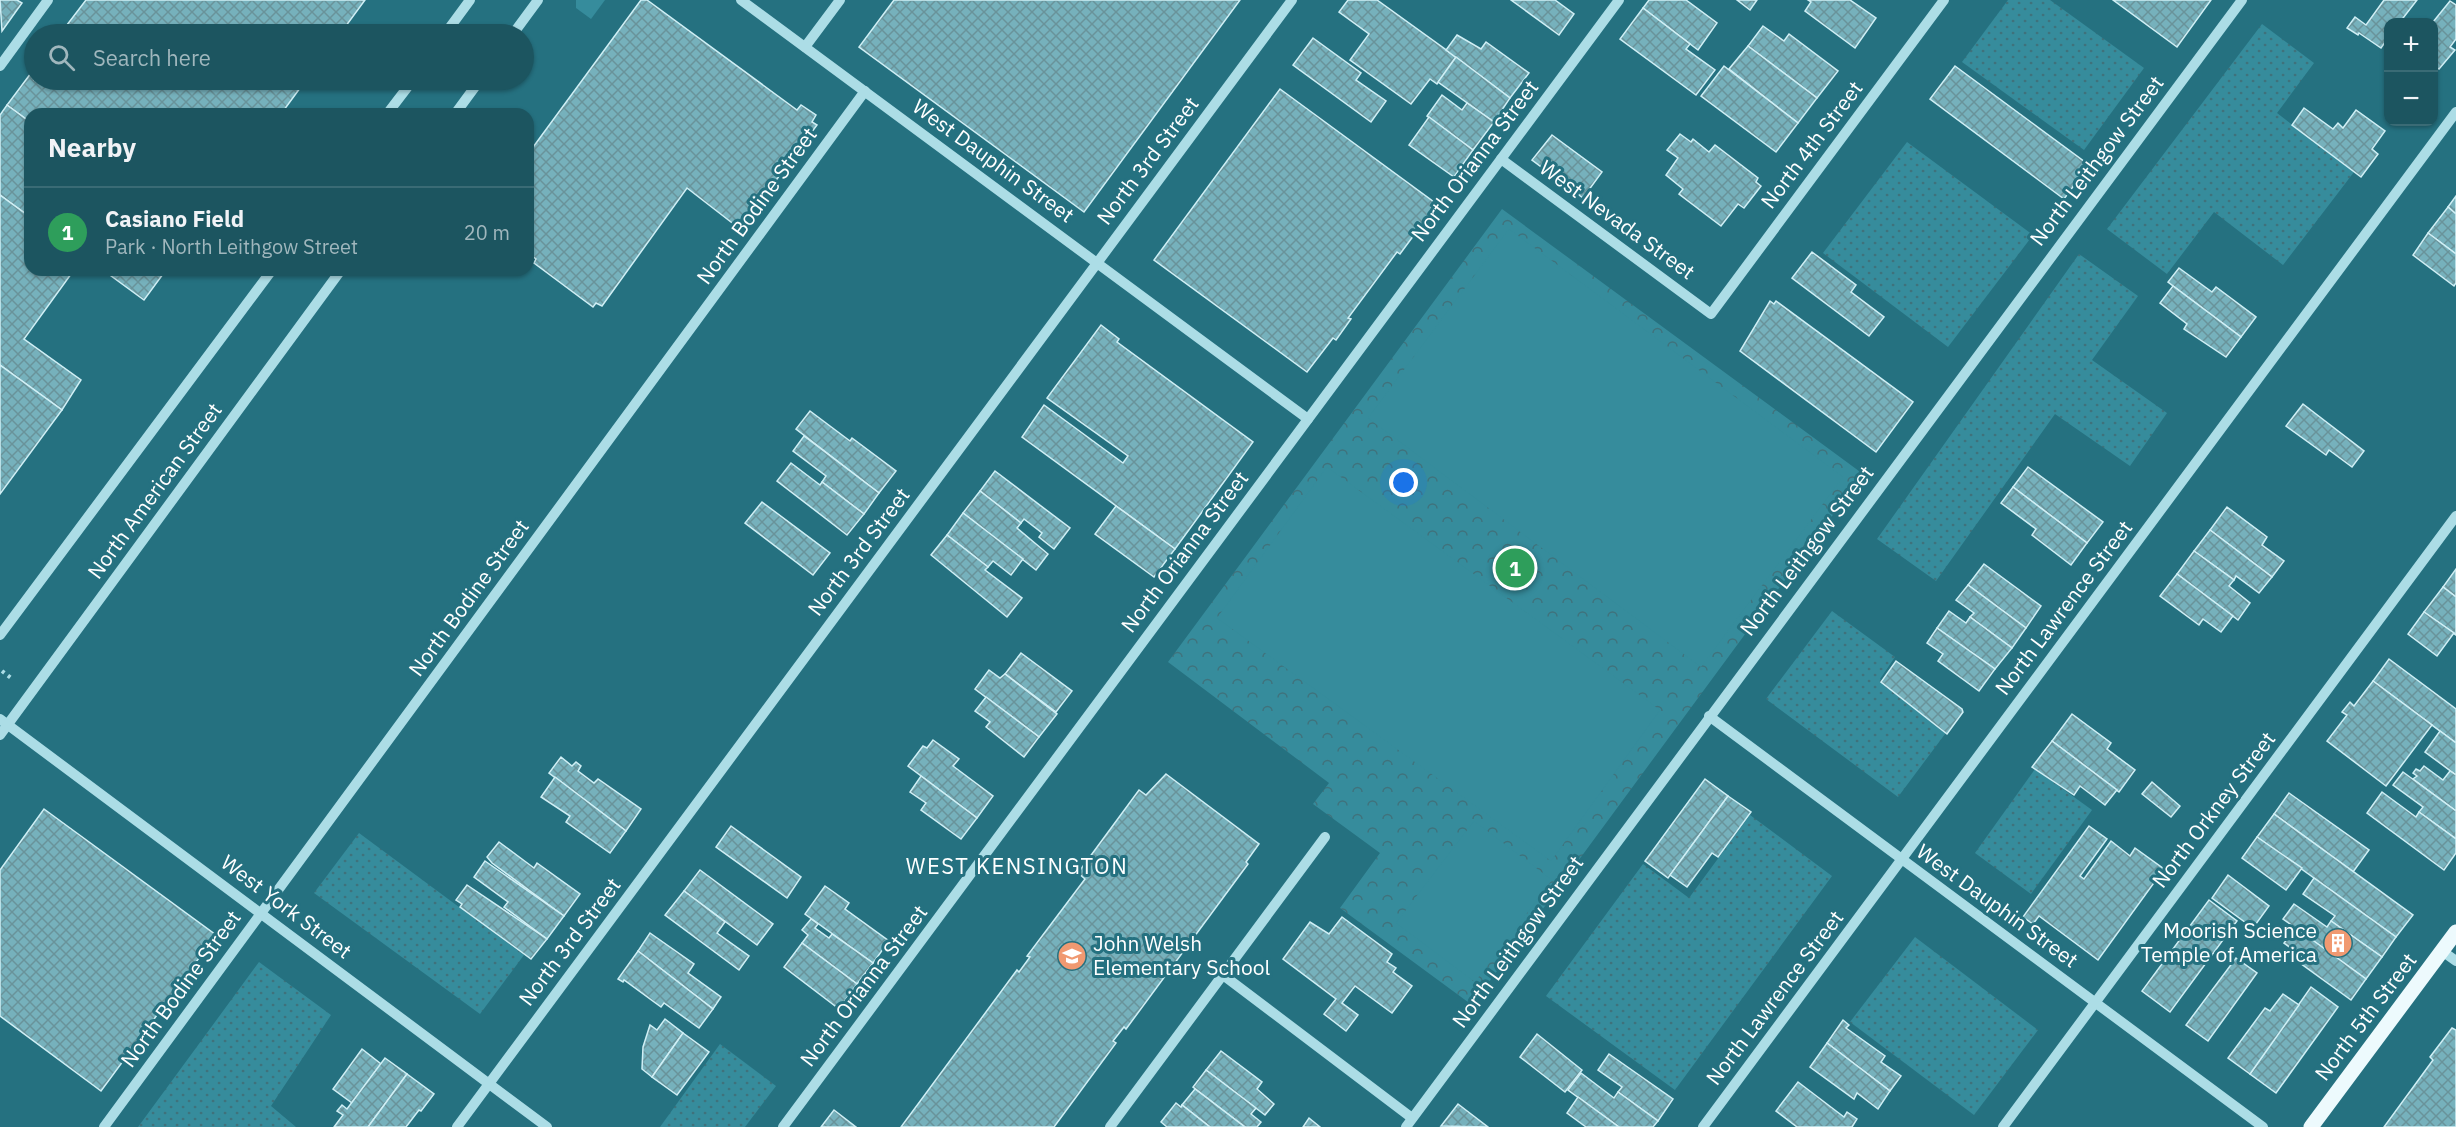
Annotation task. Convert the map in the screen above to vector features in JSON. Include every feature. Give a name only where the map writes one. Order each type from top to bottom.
[{"type":"main road","name":"North 5th Street","points":[[2311,1127],[2456,932]]},
{"type":"street","points":[[31,24],[48,0]]},
{"type":"street","points":[[452,24],[470,0]]},
{"type":"street","points":[[520,24],[538,0]]},
{"type":"street","name":"West Dauphin Street","points":[[741,0],[1308,419]]},
{"type":"street","points":[[805,47],[840,0]]},
{"type":"street","name":"North 3rd Street","points":[[457,1127],[1292,0]]},
{"type":"street","name":"North Orianna Street","points":[[783,1127],[1618,0]]},
{"type":"street","name":"North 4th Street","points":[[1711,314],[1944,0]]},
{"type":"street","name":"North Leithgow Street","points":[[1409,1123],[2242,0]]},
{"type":"street","points":[[0,66],[24,33]]},
{"type":"street","points":[[391,108],[405,90]]},
{"type":"street","points":[[459,108],[473,90]]},
{"type":"street","name":"North Bodine Street","points":[[104,1127],[865,91]]},
{"type":"street","name":"North Lawrence Street","points":[[1703,1127],[2456,112]]},
{"type":"street","name":"West Nevada Street","points":[[1501,159],[1711,314]]},
{"type":"street","name":"North American Street","points":[[0,635],[268,276]]},
{"type":"street","name":"North American Street","points":[[0,735],[4,722],[337,276]]},
{"type":"street","name":"North Orkney Street","points":[[2003,1127],[2456,516]]},
{"type":"street","name":"West Dauphin Street","points":[[1709,716],[2263,1127]]},
{"type":"street","name":"West York Street","points":[[4,722],[262,912],[547,1127]]},
{"type":"street","points":[[1110,1127],[1324,837]]},
{"type":"street","points":[[2442,951],[2456,961]]},
{"type":"street","points":[[1223,975],[1409,1123]]},
{"type":"green space","points":[[576,0],[605,0],[591,19],[576,8]]},
{"type":"green space","points":[[2008,0],[2050,0],[2144,68],[2084,150],[1962,62]]},
{"type":"green space","points":[[2262,24],[2314,63],[2277,113],[2354,172],[2283,265],[2214,212],[2167,274],[2107,229]]},
{"type":"green space","points":[[1907,142],[2033,235],[1948,347],[1823,253]]},
{"type":"green space","points":[[1502,209],[1863,474],[1472,1005],[1340,908],[1380,853],[1313,804],[1329,783],[1168,662]]},
{"type":"green space","points":[[1509,229],[1843,477],[1701,667],[1368,418]]},
{"type":"green space","points":[[2079,254],[2138,296],[2092,360],[2167,413],[2130,466],[2055,414],[1936,581],[1877,539]]},
{"type":"green space","points":[[1327,467],[1660,710],[1551,861],[1217,618]]},
{"type":"green space","points":[[1832,611],[1895,657],[1880,679],[1948,730],[1898,797],[1766,699]]},
{"type":"green space","points":[[2035,769],[2092,810],[2031,894],[1975,853]]},
{"type":"green space","points":[[1750,815],[1832,876],[1675,1090],[1546,996],[1643,864],[1689,898]]},
{"type":"green space","points":[[1474,821],[1552,880],[1475,982],[1396,923]]},
{"type":"green space","points":[[359,833],[524,955],[480,1014],[314,893]]},
{"type":"green space","points":[[1915,937],[2038,1030],[1974,1115],[1850,1022]]},
{"type":"green space","points":[[259,962],[331,1015],[271,1106],[296,1127],[138,1127]]},
{"type":"green space","points":[[720,1044],[776,1086],[745,1127],[660,1127]]},
{"type":"building","points":[[0,0],[17,0],[22,3],[2,31]]},
{"type":"building","points":[[86,0],[365,0],[347,24],[68,24]]},
{"type":"building","points":[[641,0],[647,0],[797,110],[801,105],[816,115],[812,122],[817,125],[740,229],[687,188],[602,306],[596,303],[593,307],[534,263],[536,259],[534,258],[534,146]]},
{"type":"building","points":[[894,0],[1240,0],[1084,212],[859,47]]},
{"type":"building","points":[[1348,0],[1377,0],[1456,57],[1437,84],[1430,79],[1411,104],[1350,60],[1369,34],[1339,12]]},
{"type":"building","points":[[1511,0],[1555,0],[1574,14],[1559,35]]},
{"type":"building","points":[[1649,0],[1686,0],[1717,23],[1698,50],[1643,8]]},
{"type":"building","points":[[1737,0],[1757,0],[1750,10]]},
{"type":"building","points":[[1808,0],[1850,0],[1876,18],[1855,48],[1805,11],[1811,2]]},
{"type":"building","points":[[2113,0],[2211,0],[2177,47]]},
{"type":"building","points":[[2384,0],[2417,0],[2403,18],[2384,18],[2384,44],[2381,48],[2347,28],[2355,17],[2366,25]]},
{"type":"building","points":[[2450,1],[2456,5],[2456,39],[2450,47],[2455,50],[2439,69],[2438,18]]},
{"type":"building","points":[[1643,8],[1690,44],[1686,49],[1715,70],[1696,95],[1620,39]]},
{"type":"building","points":[[1763,26],[1784,41],[1789,34],[1838,71],[1817,98],[1748,46]]},
{"type":"building","points":[[1457,35],[1481,49],[1486,42],[1529,73],[1510,98],[1446,50]]},
{"type":"building","points":[[1313,38],[1361,73],[1356,80],[1386,101],[1371,122],[1293,65]]},
{"type":"building","points":[[1748,46],[1817,98],[1798,123],[1729,69]]},
{"type":"building","points":[[1456,57],[1510,98],[1494,122],[1438,82]]},
{"type":"building","points":[[1724,66],[1798,123],[1776,152],[1701,96]]},
{"type":"building","points":[[1955,66],[2089,165],[2064,199],[1930,99]]},
{"type":"building","points":[[24,82],[24,90],[299,90],[285,108],[24,108],[24,118],[7,105]]},
{"type":"building","points":[[1280,89],[1434,202],[1431,207],[1433,209],[1422,224],[1419,222],[1412,233],[1414,235],[1400,254],[1397,252],[1348,318],[1351,319],[1336,340],[1333,338],[1307,372],[1154,260]]},
{"type":"building","points":[[1442,95],[1462,110],[1467,103],[1494,122],[1473,150],[1427,116]]},
{"type":"building","points":[[7,105],[24,118],[24,213],[0,195],[0,115]]},
{"type":"building","points":[[2304,108],[2333,129],[2338,123],[2343,128],[2356,110],[2385,131],[2372,149],[2378,154],[2361,177],[2292,125]]},
{"type":"building","points":[[1429,117],[1473,150],[1454,177],[1409,145]]},
{"type":"building","points":[[1680,134],[1691,142],[1693,139],[1709,152],[1715,145],[1758,178],[1756,182],[1761,186],[1744,208],[1738,204],[1721,226],[1679,194],[1683,189],[1666,175],[1678,158],[1667,150]]},
{"type":"building","points":[[1552,135],[1602,172],[1583,198],[1532,160]]},
{"type":"building","points":[[0,195],[24,213],[24,276],[70,276],[24,339],[81,380],[62,410],[0,365]]},
{"type":"building","points":[[2456,196],[2456,214],[2448,207]]},
{"type":"building","points":[[2448,207],[2456,214],[2456,254],[2428,233]]},
{"type":"building","points":[[2428,233],[2456,254],[2456,283],[2454,286],[2413,255]]},
{"type":"building","points":[[1812,252],[1856,285],[1851,292],[1884,317],[1869,336],[1792,278]]},
{"type":"building","points":[[2179,268],[2212,292],[2216,287],[2256,317],[2241,337],[2168,282]]},
{"type":"building","points":[[111,276],[162,276],[144,300]]},
{"type":"building","points":[[2173,286],[2241,337],[2226,357],[2184,329],[2187,324],[2160,303]]},
{"type":"building","points":[[1770,301],[1774,304],[1776,301],[1913,402],[1876,452],[1740,351]]},
{"type":"building","points":[[1101,325],[1119,339],[1117,342],[1253,442],[1175,549],[1022,437],[1044,405],[1123,463],[1128,456],[1047,398]]},
{"type":"building","points":[[0,365],[62,410],[0,494]]},
{"type":"building","points":[[2303,404],[2364,451],[2352,467],[2329,450],[2326,455],[2286,426]]},
{"type":"building","points":[[810,411],[850,441],[852,438],[896,471],[879,493],[796,429]]},
{"type":"building","points":[[804,436],[879,493],[864,514],[822,482],[826,476],[793,451]]},
{"type":"building","points":[[791,463],[820,485],[822,482],[864,514],[847,535],[777,481]]},
{"type":"building","points":[[2028,467],[2103,522],[2087,543],[2013,487]]},
{"type":"building","points":[[995,471],[1070,528],[1054,549],[1039,537],[1042,533],[1024,519],[1021,523],[980,491]]},
{"type":"building","points":[[2013,487],[2087,543],[2071,565],[2032,535],[2036,529],[2001,503]]},
{"type":"building","points":[[980,491],[1021,523],[1017,528],[1048,554],[1036,570],[963,513]]},
{"type":"building","points":[[762,502],[830,553],[813,575],[745,523]]},
{"type":"building","points":[[1116,506],[1175,549],[1154,577],[1095,534]]},
{"type":"building","points":[[2227,507],[2267,537],[2262,545],[2284,561],[2272,577],[2210,530]]},
{"type":"building","points":[[963,513],[1023,559],[1011,575],[993,561],[988,567],[947,535]]},
{"type":"building","points":[[2210,530],[2272,577],[2259,593],[2236,576],[2234,580],[2194,551]]},
{"type":"building","points":[[947,535],[988,567],[985,570],[1022,598],[1007,617],[931,555]]},
{"type":"building","points":[[2194,551],[2234,580],[2229,586],[2250,603],[2238,620],[2177,574]]},
{"type":"building","points":[[1984,564],[2041,606],[2026,628],[1968,585]]},
{"type":"building","points":[[2456,569],[2456,597],[2443,587]]},
{"type":"building","points":[[2177,574],[2233,616],[2221,632],[2203,619],[2199,625],[2160,596]]},
{"type":"building","points":[[1968,585],[2026,628],[2012,648],[1970,617],[1974,613],[1956,600]]},
{"type":"building","points":[[2443,587],[2456,597],[2456,635],[2424,612]]},
{"type":"building","points":[[1949,611],[1966,623],[1970,617],[2012,648],[1995,669],[1937,628]]},
{"type":"building","points":[[2424,612],[2454,633],[2437,656],[2408,634]]},
{"type":"building","points":[[1937,628],[1995,669],[1979,691],[1938,661],[1943,654],[1927,643]]},
{"type":"building","points":[[1021,653],[1072,691],[1056,712],[1005,674]]},
{"type":"building","points":[[2389,659],[2456,709],[2456,743],[2373,681]]},
{"type":"building","points":[[1896,661],[1962,709],[1963,712],[1947,734],[1881,682]]},
{"type":"building","points":[[989,670],[1000,678],[1005,674],[1057,714],[1039,737],[975,689]]},
{"type":"building","points":[[2373,681],[2432,725],[2386,786],[2327,741],[2347,715],[2342,712],[2350,702],[2354,706]]},
{"type":"building","points":[[986,697],[1039,737],[1024,757],[986,727],[990,722],[975,711]]},
{"type":"building","points":[[2072,714],[2111,743],[2107,749],[2135,770],[2119,792],[2052,741]]},
{"type":"building","points":[[2440,731],[2456,743],[2456,775],[2425,752]]},
{"type":"building","points":[[933,740],[959,759],[953,766],[993,796],[977,818],[908,766],[923,746],[927,748]]},
{"type":"building","points":[[2052,741],[2117,790],[2105,805],[2080,786],[2074,795],[2032,767]]},
{"type":"building","points":[[561,757],[572,766],[576,762],[581,766],[578,771],[594,783],[598,779],[641,809],[626,831],[549,773]]},
{"type":"building","points":[[2424,766],[2443,780],[2450,771],[2456,775],[2456,811],[2413,779],[2417,776],[2413,773],[2416,769],[2420,771]]},
{"type":"building","points":[[2403,772],[2456,811],[2456,839],[2419,812],[2423,807],[2393,785]]},
{"type":"building","name":"John Welsh Elementary School","points":[[1166,774],[1259,844],[1246,862],[1248,864],[1126,1029],[1124,1027],[1113,1041],[1116,1043],[1054,1127],[901,1127],[1017,970],[1019,972],[1030,957],[1027,956],[1085,879],[1078,873],[1139,790],[1146,795]]},
{"type":"building","points":[[921,776],[977,818],[961,839],[921,810],[926,803],[910,792]]},
{"type":"building","points":[[555,777],[626,831],[610,853],[566,822],[570,816],[541,797]]},
{"type":"building","points":[[1705,779],[1728,796],[1668,878],[1645,861]]},
{"type":"building","points":[[2152,782],[2180,806],[2171,817],[2142,794]]},
{"type":"building","points":[[2382,792],[2416,817],[2419,812],[2456,839],[2456,853],[2444,870],[2367,813]]},
{"type":"building","points":[[2289,793],[2369,850],[2353,872],[2274,814]]},
{"type":"building","points":[[1728,796],[1751,812],[1718,857],[1712,853],[1687,887],[1670,875]]},
{"type":"building","points":[[44,809],[216,935],[101,1091],[0,1016],[0,870]]},
{"type":"building","points":[[2274,814],[2413,915],[2396,937],[2257,837]]},
{"type":"building","points":[[731,826],[801,877],[787,898],[716,847]]},
{"type":"building","points":[[2089,826],[2107,839],[2080,876],[2084,879],[2111,841],[2130,856],[2135,848],[2164,869],[2098,960],[2039,916],[2033,924],[2023,917]]},
{"type":"building","points":[[2257,837],[2302,868],[2286,890],[2242,858]]},
{"type":"building","points":[[499,842],[534,868],[537,863],[580,894],[564,916],[492,863],[487,857]]},
{"type":"building","points":[[485,861],[564,916],[547,939],[504,907],[508,902],[474,877]]},
{"type":"building","points":[[700,870],[773,924],[757,945],[684,891]]},
{"type":"building","points":[[2228,875],[2269,906],[2253,928],[2212,898]]},
{"type":"building","points":[[2314,878],[2396,937],[2382,957],[2331,921],[2335,916],[2303,894]]},
{"type":"building","points":[[467,885],[547,939],[531,959],[460,907],[462,904],[456,900]]},
{"type":"building","points":[[825,886],[849,903],[845,909],[889,941],[873,963],[805,914]]},
{"type":"building","points":[[684,891],[725,922],[717,933],[749,956],[739,970],[665,915]]},
{"type":"building","points":[[2209,900],[2237,921],[2170,1012],[2142,991]]},
{"type":"building","name":"Moorish Science Temple of America","points":[[2294,904],[2327,927],[2331,921],[2382,957],[2366,979],[2283,919]]},
{"type":"building","points":[[1342,917],[1392,954],[1387,962],[1396,968],[1393,972],[1412,986],[1392,1013],[1355,986],[1342,1003],[1358,1015],[1346,1031],[1324,1014],[1336,999],[1283,959],[1310,922],[1329,934]]},
{"type":"building","points":[[811,919],[818,924],[815,928],[829,938],[832,934],[873,963],[857,984],[802,943],[808,935],[802,930]]},
{"type":"building","points":[[2296,928],[2366,979],[2351,1000],[2300,963],[2304,958],[2284,943]]},
{"type":"building","points":[[650,933],[694,964],[688,973],[721,997],[713,1009],[638,951]]},
{"type":"building","points":[[802,943],[857,984],[839,1009],[784,967]]},
{"type":"building","points":[[638,951],[713,1009],[699,1028],[664,1003],[661,1007],[624,980],[623,982],[618,979]]},
{"type":"building","points":[[2236,958],[2257,973],[2208,1041],[2186,1025]]},
{"type":"building","points":[[2311,987],[2338,1007],[2276,1093],[2250,1074]]},
{"type":"building","points":[[2283,994],[2299,1005],[2250,1074],[2228,1058],[2265,1008],[2270,1011]]},
{"type":"building","points":[[665,1019],[683,1033],[652,1077],[642,1069],[643,1047],[650,1025],[657,1030]]},
{"type":"building","points":[[1843,1020],[1849,1025],[1846,1028],[1885,1056],[1881,1062],[1901,1076],[1890,1091],[1827,1043]]},
{"type":"building","points":[[2452,1028],[2456,1030],[2456,1127],[2384,1127],[2433,1060],[2430,1057]]},
{"type":"building","points":[[683,1033],[709,1052],[677,1095],[652,1077]]},
{"type":"building","points":[[1537,1034],[1582,1070],[1565,1092],[1520,1057]]},
{"type":"building","points":[[1827,1043],[1890,1091],[1878,1109],[1857,1093],[1854,1099],[1810,1067]]},
{"type":"building","points":[[362,1049],[381,1064],[352,1103],[333,1089]]},
{"type":"building","points":[[1221,1051],[1262,1082],[1257,1089],[1274,1104],[1265,1115],[1206,1070]]},
{"type":"building","points":[[1609,1054],[1673,1099],[1658,1121],[1618,1092],[1622,1087],[1598,1070]]},
{"type":"building","points":[[385,1058],[407,1074],[368,1127],[334,1127],[343,1115],[337,1111],[342,1105],[347,1109]]},
{"type":"building","points":[[1206,1070],[1256,1108],[1251,1114],[1261,1122],[1257,1127],[1245,1127],[1193,1087]]},
{"type":"building","points":[[1581,1073],[1614,1098],[1618,1092],[1658,1121],[1653,1127],[1619,1127],[1568,1090]]},
{"type":"building","points":[[407,1074],[434,1094],[406,1127],[368,1127]]},
{"type":"building","points":[[1798,1082],[1844,1117],[1847,1112],[1857,1119],[1852,1127],[1797,1127],[1776,1111]]},
{"type":"building","points":[[1195,1089],[1245,1127],[1210,1127],[1182,1105]]},
{"type":"building","points":[[1578,1097],[1619,1127],[1586,1127],[1567,1113]]},
{"type":"building","points":[[1176,1103],[1181,1107],[1182,1105],[1210,1127],[1167,1127],[1161,1122]]},
{"type":"building","points":[[1458,1104],[1488,1127],[1441,1126]]},
{"type":"building","points":[[834,1110],[856,1127],[821,1127]]},
{"type":"building","points":[[1309,1118],[1320,1127],[1303,1127]]},
{"type":"place","name":"Casiano Field","points":[[1515,568]]},
{"type":"place","name":"Moorish Science Temple of America","points":[[2338,943]]},
{"type":"place","name":"John Welsh Elementary School","points":[[1072,956]]},
{"type":"district","name":"WEST KENSINGTON","points":[[1017,866]]}]
